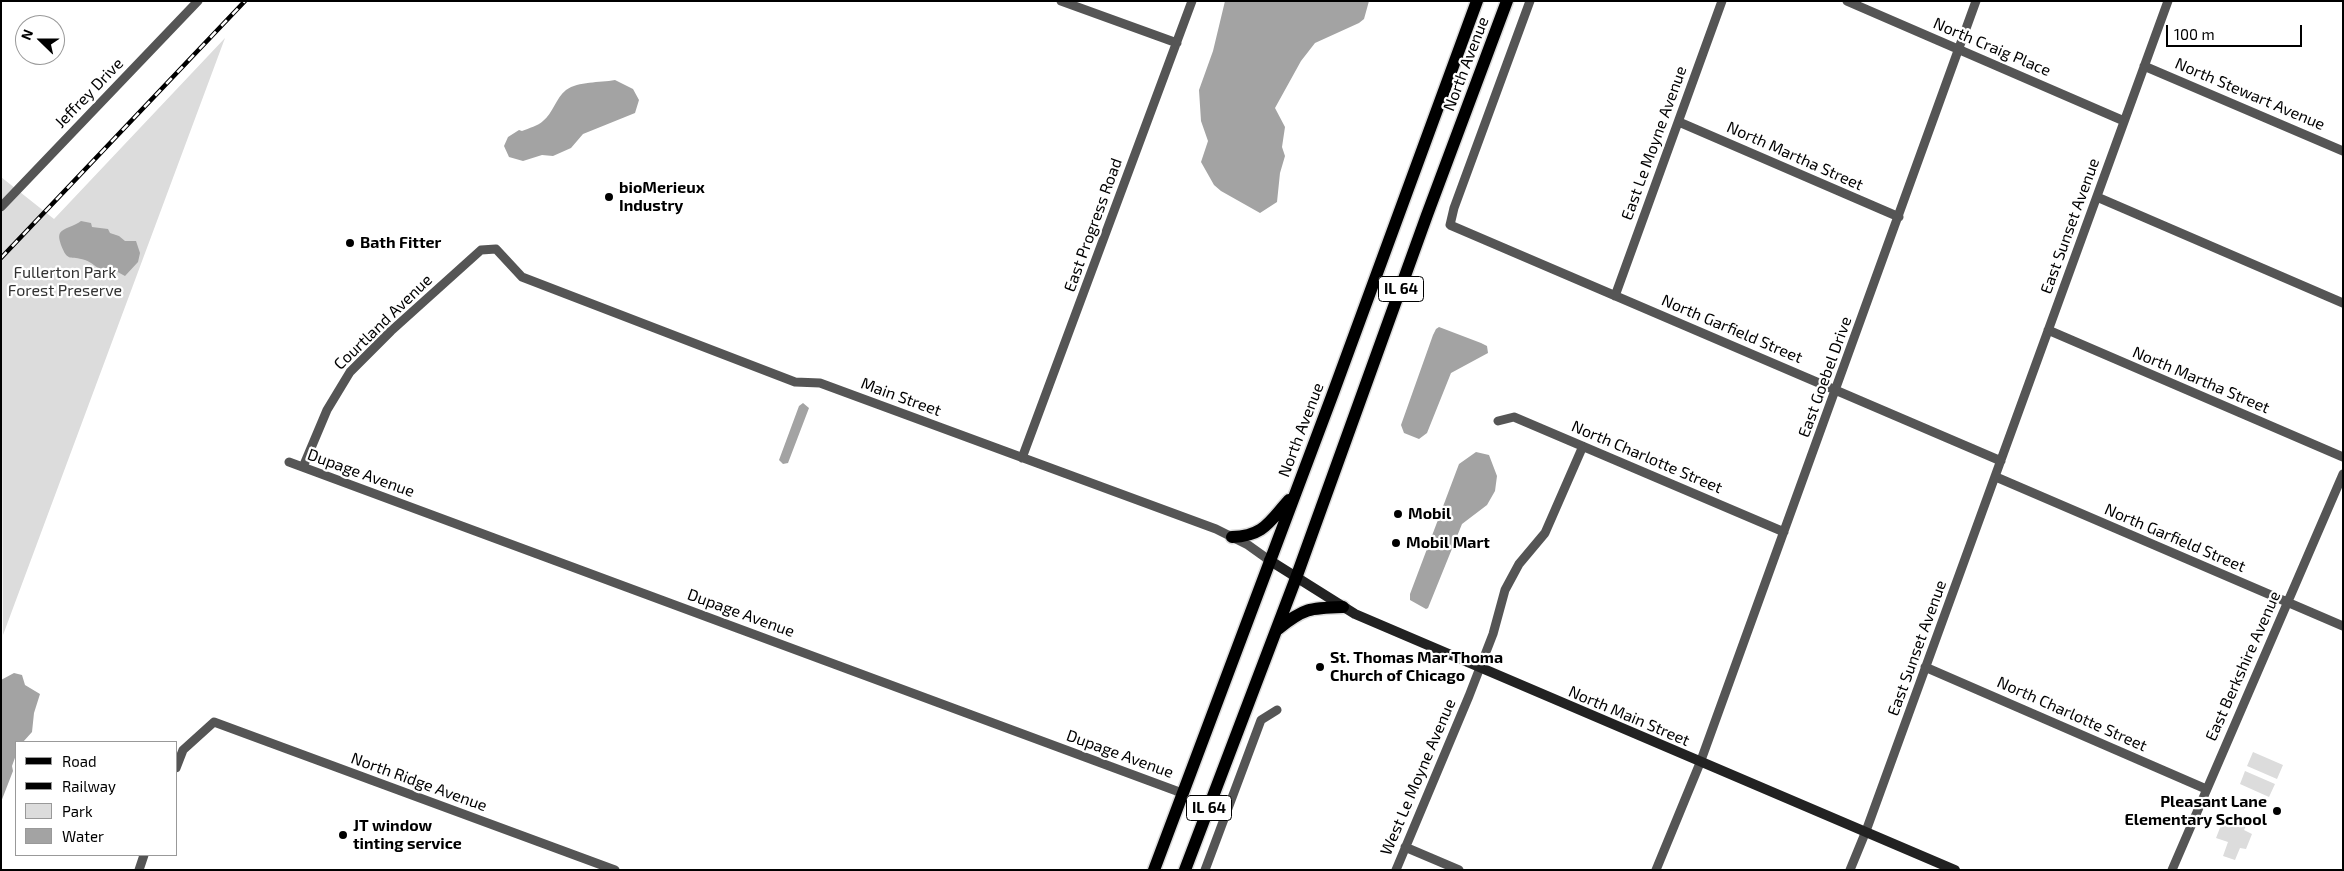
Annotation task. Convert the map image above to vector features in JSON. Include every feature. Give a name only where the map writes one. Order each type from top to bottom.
[{"type":"main road","name":"North Avenue","points":[[1154,870],[1477,1]]},
{"type":"main road","name":"North Avenue","points":[[1186,870],[1296,578],[1427,215],[1507,1]]},
{"type":"main road","points":[[1232,537],[1248,537],[1258,533],[1294,495]]},
{"type":"main road","points":[[1276,631],[1299,612],[1314,608],[1342,607]]},
{"type":"street","name":"Jeffrey Drive","points":[[1,207],[198,1]]},
{"type":"street","points":[[1061,1],[1177,43]]},
{"type":"street","name":"East Progress Road","points":[[1022,458],[1192,1]]},
{"type":"street","name":"North Garfield Street","points":[[1530,1],[1454,208],[1450,225],[1518,252],[1615,296],[2001,461]]},
{"type":"street","name":"East Le Moyne Avenue","points":[[1615,296],[1722,1]]},
{"type":"street","name":"North Craig Place","points":[[1847,1],[2124,120]]},
{"type":"street","name":"East Goebel Drive","points":[[1656,870],[1700,763],[1899,218],[1976,1]]},
{"type":"street","name":"East Sunset Avenue","points":[[1850,870],[1996,477],[2168,1]]},
{"type":"street","name":"North Stewart Avenue","points":[[2144,66],[2343,151]]},
{"type":"street","name":"North Martha Street","points":[[1679,122],[1899,218]]},
{"type":"street","points":[[2097,197],[2343,303]]},
{"type":"street","name":"Main Street","points":[[496,249],[522,276],[551,288],[636,319],[795,382],[820,383],[1216,529],[1232,537],[1296,578]]},
{"type":"street","name":"Courtland Avenue","points":[[303,467],[327,410],[350,372],[391,331],[481,250],[496,249]]},
{"type":"street","name":"North Martha Street","points":[[2048,330],[2343,457]]},
{"type":"street","name":"North Charlotte Street","points":[[1498,421],[1514,417],[1784,532]]},
{"type":"street","points":[[1480,668],[1493,634],[1504,590],[1519,564],[1545,533],[1583,446]]},
{"type":"street","name":"Dupage Avenue","points":[[289,462],[1182,793]]},
{"type":"street","name":"East Berkshire Avenue","points":[[2172,870],[2343,474]]},
{"type":"street","name":"North Garfield Street","points":[[1996,477],[2343,626]]},
{"type":"street","name":"North Main Street","points":[[1296,578],[1355,614],[1700,763],[1866,831],[1955,870]]},
{"type":"street","name":"North Charlotte Street","points":[[1926,667],[2206,789]]},
{"type":"street","name":"West Le Moyne Avenue","points":[[1396,870],[1480,668]]},
{"type":"street","points":[[1205,870],[1261,720],[1277,710]]},
{"type":"street","name":"North Ridge Avenue","points":[[178,763],[183,750],[214,722],[615,870]]},
{"type":"street","points":[[1405,847],[1459,870]]},
{"type":"street","points":[[139,870],[144,856]]},
{"type":"green space","name":"Fullerton Park Forest Preserve","points":[[225,38],[3,635],[1,177],[54,219]]},
{"type":"green space","points":[[2253,752],[2283,765],[2277,779],[2247,766]]},
{"type":"green space","points":[[2245,771],[2275,784],[2269,797],[2240,784]]},
{"type":"green space","points":[[2225,815],[2247,824],[2244,830],[2252,834],[2246,849],[2240,848],[2235,860],[2223,856],[2228,842],[2216,838]]},
{"type":"water","points":[[1225,1],[1369,1],[1364,19],[1359,23],[1315,43],[1301,61],[1275,108],[1285,127],[1282,147],[1285,156],[1280,173],[1277,202],[1260,213],[1214,185],[1201,162],[1208,141],[1201,121],[1199,90],[1213,51]]},
{"type":"water","points":[[615,80],[633,89],[639,100],[635,113],[583,134],[571,148],[553,156],[542,155],[523,161],[509,157],[504,146],[508,137],[519,130],[522,131],[541,123],[566,90],[583,84]]},
{"type":"water","points":[[81,221],[91,223],[92,227],[108,229],[110,233],[119,236],[125,241],[136,241],[140,253],[138,262],[125,276],[112,269],[102,270],[87,261],[70,257],[66,254],[61,245],[60,233]]},
{"type":"water","points":[[1439,327],[1487,346],[1488,353],[1451,373],[1427,433],[1419,439],[1404,433],[1401,425],[1433,335]]},
{"type":"water","points":[[803,403],[809,408],[788,463],[783,464],[779,460],[799,406]]},
{"type":"water","points":[[1476,452],[1489,455],[1497,476],[1495,491],[1487,505],[1462,524],[1426,609],[1410,600],[1410,594],[1459,464]]},
{"type":"water","points":[[14,673],[22,675],[25,685],[40,694],[34,713],[32,732],[24,741],[15,741],[13,771],[1,802],[1,680]]},
{"type":"railway","points":[[1,258],[245,1]]},
{"type":"place","name":"bioMerieux Industry","points":[[609,197]]},
{"type":"place","name":"Bath Fitter","points":[[350,243]]},
{"type":"place","name":"Mobil","points":[[1398,514]]},
{"type":"place","name":"Mobil Mart","points":[[1396,543]]},
{"type":"place","name":"St. Thomas Mar Thoma Church of Chicago","points":[[1320,667]]},
{"type":"place","name":"Pleasant Lane Elementary School","points":[[2277,811]]},
{"type":"place","name":"JT window tinting service","points":[[343,835]]}]
